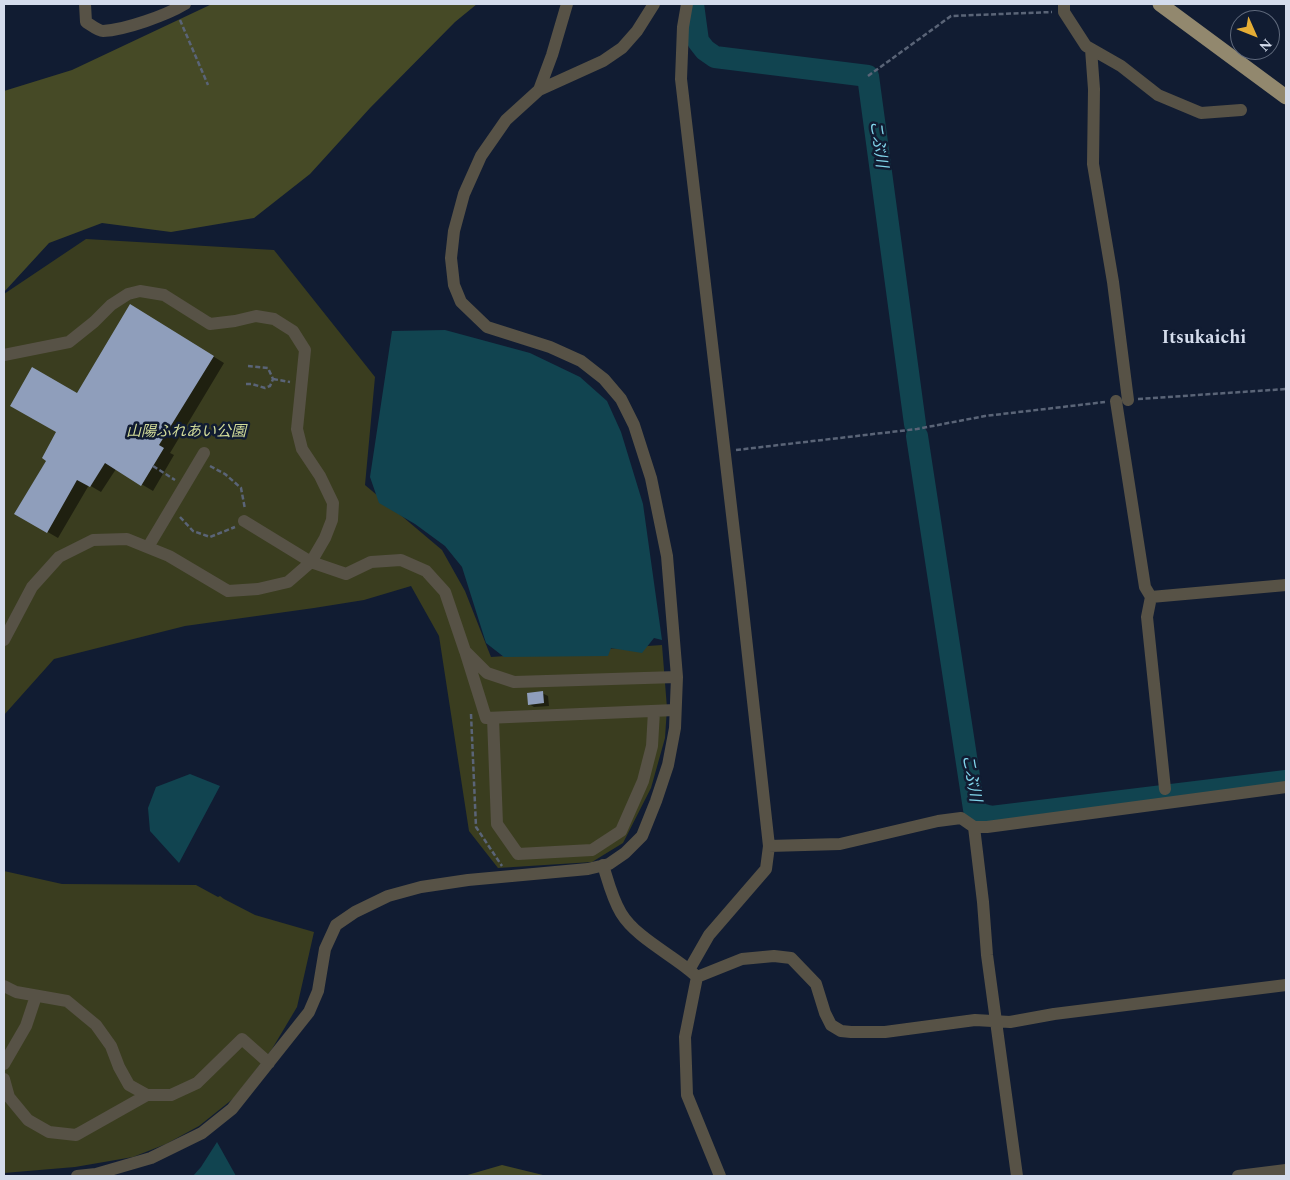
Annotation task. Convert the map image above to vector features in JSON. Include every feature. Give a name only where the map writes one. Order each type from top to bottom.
[{"type":"main road","points":[[1160,4],[1286,97]]},
{"type":"street","points":[[85,4],[86,22],[101,31],[132,25],[180,7]]},
{"type":"street","points":[[539,90],[552,54],[566,4]]},
{"type":"street","points":[[77,1176],[96,1174],[151,1158],[202,1133],[232,1109],[309,1012],[318,991],[325,948],[336,925],[355,912],[388,896],[421,887],[468,880],[588,870],[609,864],[625,854],[642,836],[668,765],[675,728],[677,677],[668,556],[652,478],[634,424],[621,399],[604,379],[581,361],[550,347],[487,327],[461,302],[454,284],[450,258],[454,231],[464,194],[482,156],[506,120],[539,90],[603,61],[622,48],[654,4]]},
{"type":"street","points":[[686,4],[681,79],[769,846],[766,869],[709,935],[693,974],[685,1037],[687,1095],[720,1176]]},
{"type":"street","points":[[1064,8],[1086,46],[1122,66],[1158,95],[1201,113],[1241,110]]},
{"type":"street","points":[[1091,49],[1094,89],[1093,164],[1113,282],[1122,401],[1144,587],[1151,598],[1147,617],[1165,789]]},
{"type":"street","points":[[4,355],[69,342],[94,322],[111,305],[128,294],[140,291],[164,295],[210,324],[235,322],[256,316],[274,319],[293,331],[305,350],[297,429],[302,449],[320,476],[333,503],[332,520],[325,538],[311,562],[288,582],[258,589],[228,591],[169,556],[127,539],[93,540],[59,557],[32,587],[4,640]]},
{"type":"street","points":[[148,547],[202,457]]},
{"type":"street","points":[[244,522],[311,562],[346,574],[371,562],[401,560],[426,571],[445,592],[466,651],[486,718],[675,710]]},
{"type":"street","points":[[1151,598],[1286,585]]},
{"type":"street","points":[[466,651],[487,673],[514,682],[677,677]]},
{"type":"street","points":[[518,854],[592,850],[621,831],[643,781],[652,746],[654,711]]},
{"type":"street","points":[[493,718],[497,824],[518,854],[521,876]]},
{"type":"street","points":[[769,846],[840,844],[938,821],[961,818],[974,827],[987,827],[1286,787]]},
{"type":"street","points":[[974,827],[995,1020],[1017,1176]]},
{"type":"street","points":[[603,865],[618,906],[630,925],[693,974]]},
{"type":"street","points":[[693,974],[742,959],[774,956],[791,958],[816,984],[825,1013],[831,1025],[841,1031],[851,1032],[885,1032],[975,1020],[1010,1022],[1054,1014],[1286,985]]},
{"type":"street","points":[[4,986],[16,992],[67,1001],[96,1025],[110,1046],[119,1068],[129,1085],[148,1095],[171,1095],[197,1083],[242,1039],[269,1063]]},
{"type":"street","points":[[4,1064],[26,1026],[36,996]]},
{"type":"street","points":[[4,1079],[9,1097],[28,1120],[49,1132],[76,1135],[103,1122],[148,1095]]},
{"type":"street","points":[[1238,1176],[1286,1170]]},
{"type":"path","points":[[180,7],[208,85]]},
{"type":"path","points":[[868,76],[951,16],[1064,8]]},
{"type":"path","points":[[246,384],[265,388],[270,386],[273,379],[268,368],[248,366]]},
{"type":"path","points":[[273,379],[297,384]]},
{"type":"path","points":[[725,451],[917,429],[985,416],[1122,401],[1286,389]]},
{"type":"path","points":[[170,511],[182,519],[193,531],[210,537],[232,529],[244,522],[245,510],[240,488],[202,457]]},
{"type":"path","points":[[153,466],[185,486]]},
{"type":"path","points":[[471,713],[476,827],[504,868],[504,877]]},
{"type":"green space","points":[[212,4],[477,4],[455,22],[370,108],[310,174],[254,218],[171,232],[102,223],[49,243],[4,292],[4,91],[72,70]]},
{"type":"green space","name":"山陽ふれあい公園","points":[[86,239],[274,250],[375,377],[365,485],[442,550],[465,591],[491,657],[662,645],[667,708],[665,738],[651,788],[623,843],[592,862],[498,868],[469,831],[439,636],[411,586],[364,600],[185,626],[54,659],[4,715],[4,294]]},
{"type":"green space","points":[[4,871],[62,884],[196,885],[255,915],[314,932],[297,1007],[272,1049],[234,1098],[199,1126],[166,1144],[133,1157],[75,1167],[4,1173]]},
{"type":"green space","points":[[502,1165],[547,1176],[464,1176]]},
{"type":"water","points":[[445,330],[530,353],[580,377],[607,401],[621,432],[643,504],[662,640],[654,638],[642,653],[611,648],[608,656],[504,657],[486,643],[462,567],[445,546],[415,524],[379,503],[370,477],[392,331]]},
{"type":"water","points":[[190,774],[220,786],[179,863],[150,831],[148,808],[156,787]]},
{"type":"water","points":[[217,1142],[236,1176],[193,1176],[201,1167]]},
{"type":"building","points":[[130,304],[214,356],[159,445],[164,448],[141,486],[105,463],[90,487],[77,480],[47,533],[14,514],[46,461],[42,458],[56,432],[10,406],[32,367],[77,393]]},
{"type":"building","points":[[543,691],[544,703],[528,705],[527,693]]},
{"type":"waterway","name":"こぶ川","points":[[693,4],[698,41],[705,50],[715,57],[868,76],[915,424]]},
{"type":"waterway","name":"こぶ川","points":[[917,436],[974,809],[981,814],[991,817],[1286,781]]},
{"type":"district","name":"Itsukaichi","points":[[1204,339]]}]
